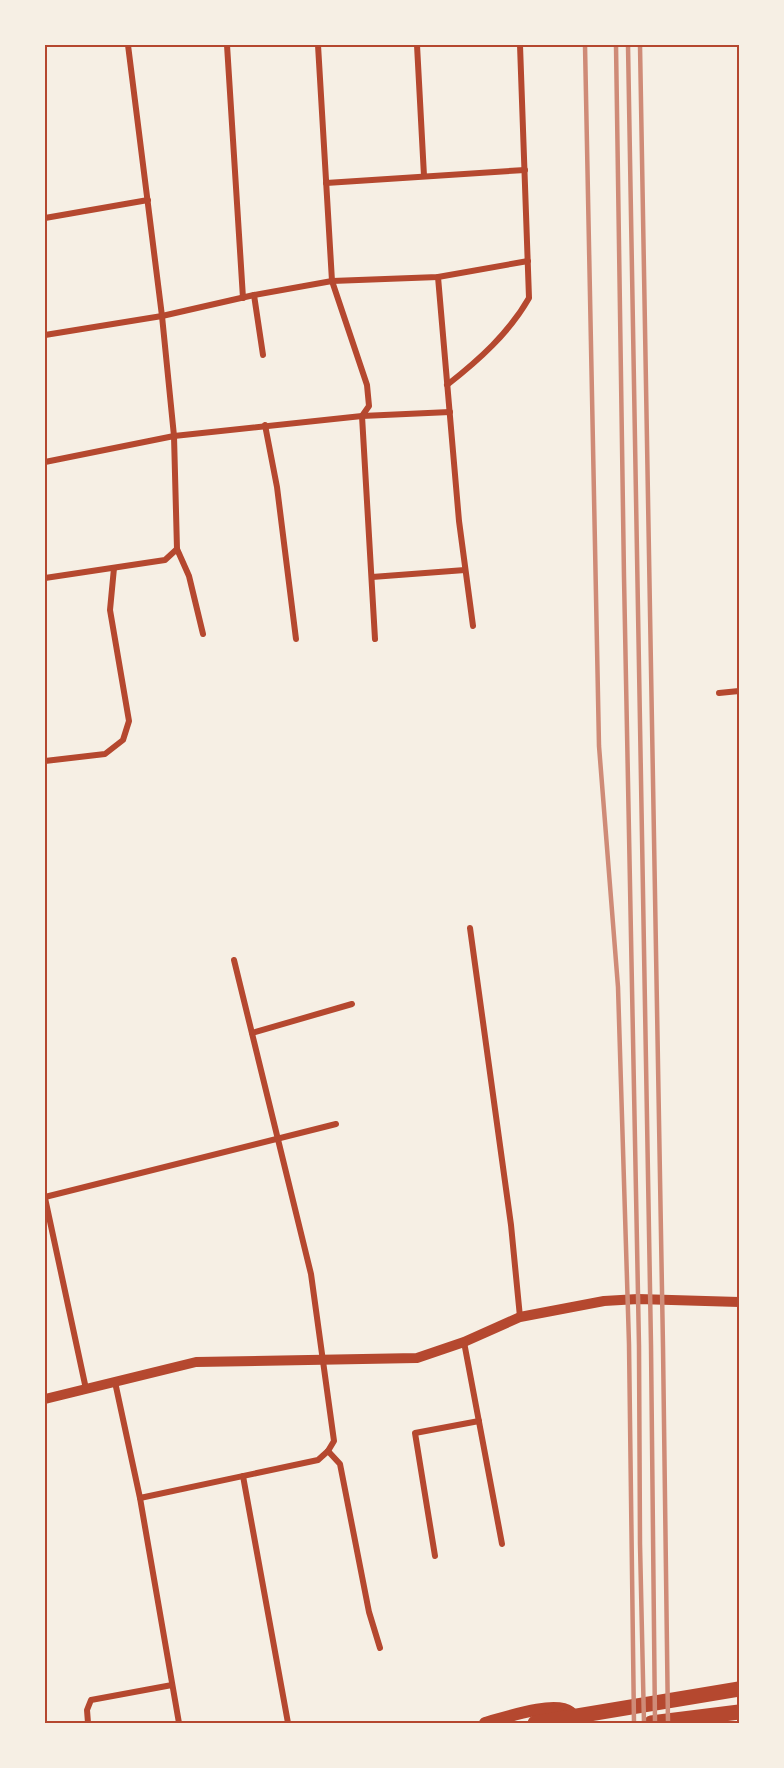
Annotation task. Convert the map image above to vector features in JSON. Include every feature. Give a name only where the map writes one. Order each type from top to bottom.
[{"type":"highway","points":[[535,1723],[739,1689]]},
{"type":"highway","points":[[651,1723],[739,1712]]},
{"type":"main road","points":[[485,1723],[545,1708],[558,1707],[570,1711],[578,1723]]},
{"type":"street","points":[[128,45],[162,316],[174,436],[177,549],[189,576],[203,634]]},
{"type":"street","points":[[227,45],[243,298]]},
{"type":"street","points":[[318,45],[332,281],[367,385],[369,406],[362,416],[375,639]]},
{"type":"street","points":[[417,45],[424,176]]},
{"type":"street","points":[[447,385],[479,360],[518,317],[529,298],[520,45]]},
{"type":"street","points":[[326,183],[525,170]]},
{"type":"street","points":[[45,218],[148,200]]},
{"type":"street","points":[[45,335],[162,316],[254,295],[332,281],[438,277],[528,261]]},
{"type":"street","points":[[438,277],[472,626]]},
{"type":"street","points":[[254,295],[264,355]]},
{"type":"street","points":[[45,462],[174,436],[362,416],[450,412]]},
{"type":"street","points":[[265,425],[278,487],[296,639]]},
{"type":"street","points":[[45,578],[165,560],[177,549]]},
{"type":"street","points":[[45,761],[105,754],[123,740],[129,721],[110,610],[114,568]]},
{"type":"street","points":[[372,577],[465,570]]},
{"type":"street","points":[[719,693],[739,691]]},
{"type":"street","points":[[470,928],[511,1225],[520,1317]]},
{"type":"street","points":[[140,1498],[318,1460],[328,1451],[334,1441],[311,1274],[234,960]]},
{"type":"street","points":[[252,1033],[352,1005]]},
{"type":"street","points":[[86,1389],[45,1198],[336,1124]]},
{"type":"street","points":[[45,1399],[196,1362],[417,1358],[464,1342],[520,1317],[596,1302],[626,1299],[739,1302]]},
{"type":"street","points":[[464,1342],[502,1544]]},
{"type":"street","points":[[115,1382],[140,1498],[178,1723]]},
{"type":"street","points":[[435,1556],[415,1433],[479,1421]]},
{"type":"street","points":[[328,1451],[340,1464],[367,1600],[380,1648]]},
{"type":"street","points":[[243,1476],[288,1723]]},
{"type":"street","points":[[88,1723],[87,1710],[91,1700],[172,1685]]},
{"type":"railway","points":[[585,45],[599,746],[618,987],[629,1344],[634,1723]]},
{"type":"railway","points":[[616,45],[644,1723]]},
{"type":"railway","points":[[628,45],[651,1345],[655,1723]]},
{"type":"railway","points":[[640,45],[668,1723]]}]
